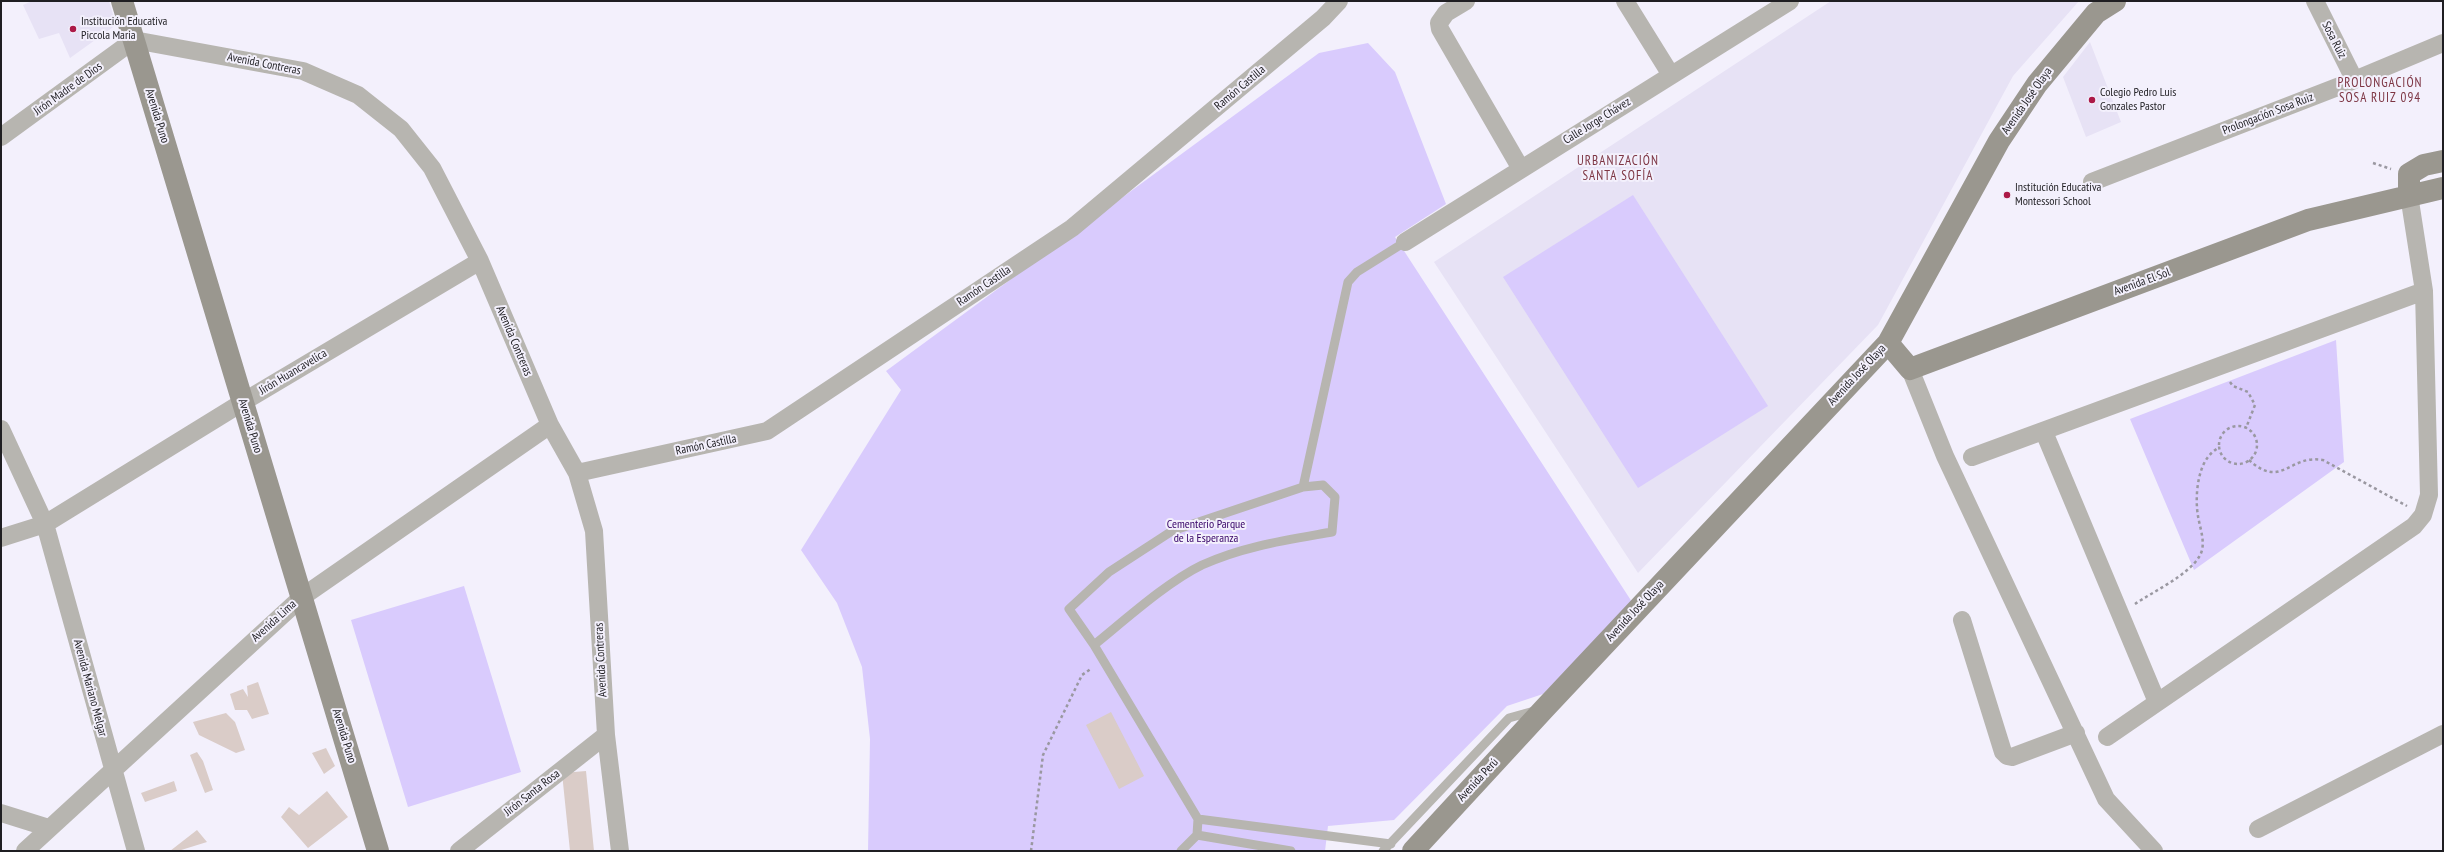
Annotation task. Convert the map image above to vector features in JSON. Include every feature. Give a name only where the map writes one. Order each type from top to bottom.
[{"type":"street","name":"Avenida Puno","points":[[122,1],[378,851]]},
{"type":"street","name":"Ramón Castilla","points":[[577,473],[767,431],[1072,228],[1324,18],[1338,1]]},
{"type":"street","points":[[1466,1],[1446,13],[1439,23],[1440,29],[1521,169]]},
{"type":"street","points":[[1625,1],[1671,75]]},
{"type":"street","name":"Calle Jorge Chávez","points":[[1405,242],[1671,75],[1770,6],[1790,1]]},
{"type":"street","name":"Avenida José Olaya","points":[[1544,709],[1888,343],[2008,128],[2037,84],[2096,13],[2115,1]]},
{"type":"street","name":"Sosa Ruiz","points":[[2315,1],[2354,79]]},
{"type":"street","name":"Jirón Madre de Dios","points":[[1,137],[134,40]]},
{"type":"street","name":"Avenida Contreras","points":[[134,40],[303,71],[358,95],[401,129],[432,168],[480,261],[550,425],[577,473],[594,531],[606,735],[620,851]]},
{"type":"street","name":"Prolongación Sosa Ruiz","points":[[2092,182],[2340,86],[2443,43]]},
{"type":"street","points":[[2107,737],[2414,526],[2423,515],[2429,495],[2424,291],[2409,194],[2409,174],[2424,165],[2443,161]]},
{"type":"street","name":"Avenida El Sol","points":[[1910,369],[2308,220],[2409,194],[2443,188]]},
{"type":"street","name":"Jirón Huancavelica","points":[[1,538],[45,524],[243,402],[480,261]]},
{"type":"street","points":[[1972,457],[2044,432],[2221,364],[2424,291]]},
{"type":"street","points":[[1888,343],[1910,369],[1945,456],[2106,799],[2154,851]]},
{"type":"street","name":"Avenida Lima","points":[[25,851],[113,768],[302,597],[550,425]]},
{"type":"street","name":"Avenida Mariano Melgar","points":[[1,429],[45,524],[136,851]]},
{"type":"street","points":[[2044,432],[2157,702]]},
{"type":"street","points":[[1962,620],[2003,752],[2007,756],[2012,757],[2076,733]]},
{"type":"street","name":"Avenida Perú","points":[[1413,851],[1544,709]]},
{"type":"street","points":[[2258,829],[2443,734]]},
{"type":"street","name":"Jirón Santa Rosa","points":[[459,851],[606,735]]},
{"type":"street","points":[[1,813],[49,828]]},
{"type":"lane","points":[[1303,487],[1348,282],[1357,272],[1405,242]]},
{"type":"lane","points":[[1094,645],[1162,591],[1201,566],[1250,547],[1332,532],[1335,497],[1323,485],[1303,487],[1172,531],[1108,572],[1069,609],[1094,645],[1198,819],[1197,835],[1181,851]]},
{"type":"lane","points":[[1383,851],[1509,718],[1544,709]]},
{"type":"lane","points":[[1198,819],[1391,844]]},
{"type":"lane","points":[[1197,835],[1291,851]]},
{"type":"path","points":[[2226,376],[2233,386],[2248,392],[2255,405],[2246,428]]},
{"type":"path","points":[[2230,428],[2246,428],[2255,436],[2257,450],[2249,460],[2242,464],[2226,460],[2219,447],[2220,439],[2230,428]]},
{"type":"path","points":[[2120,614],[2189,569],[2200,556],[2203,541],[2197,514],[2198,489],[2201,469],[2207,457],[2219,447]]},
{"type":"path","points":[[2249,460],[2259,469],[2273,473],[2312,458],[2323,460],[2423,515]]},
{"type":"path","points":[[1031,851],[1043,755],[1082,675],[1103,661]]},
{"type":"shaded area","name":"Institución Educativa Piccola Maria","points":[[32,1],[109,1],[116,25],[70,58],[59,33],[39,39],[23,5]]},
{"type":"shaded area","points":[[1831,1],[2079,1],[2013,76],[1878,325],[1638,573],[1434,262]]},
{"type":"shaded area","name":"Colegio Pedro Luis Gonzales Pastor","points":[[2090,42],[2121,122],[2086,137],[2063,77]]},
{"type":"green space","name":"Cementerio Parque de la Esperanza","points":[[1368,43],[1395,72],[1446,204],[1395,237],[1632,602],[1543,694],[1507,706],[1394,820],[1328,826],[1325,851],[868,851],[870,739],[862,667],[837,603],[801,550],[901,390],[886,371],[1319,53]]},
{"type":"green space","points":[[1633,195],[1768,406],[1638,488],[1503,277]]},
{"type":"green space","points":[[2336,340],[2344,462],[2194,570],[2130,419]]},
{"type":"green space","points":[[464,586],[521,772],[408,807],[351,620]]},
{"type":"building","points":[[258,682],[269,714],[252,719],[247,710],[235,710],[230,694],[243,689],[248,697],[247,686]]},
{"type":"building","points":[[1111,712],[1144,776],[1119,789],[1086,725]]},
{"type":"building","points":[[226,713],[235,722],[245,750],[236,753],[199,735],[193,722]]},
{"type":"building","points":[[326,748],[335,766],[324,774],[312,753]]},
{"type":"building","points":[[197,752],[203,761],[213,790],[205,793],[190,755]]},
{"type":"building","points":[[586,771],[594,851],[570,851],[562,773]]},
{"type":"building","points":[[174,781],[177,791],[145,802],[141,793]]},
{"type":"building","points":[[327,791],[348,817],[308,848],[281,817],[289,807],[299,815]]},
{"type":"building","points":[[197,830],[207,842],[178,851],[170,851]]},
{"type":"place","name":"Institución Educativa Piccola Maria","points":[[73,29]]},
{"type":"place","name":"Colegio Pedro Luis Gonzales Pastor","points":[[2092,100]]},
{"type":"place","name":"Institución Educativa Montessori School","points":[[2007,195]]},
{"type":"district","name":"PROLONGACIÓN SOSA RUIZ 094","points":[[2380,90]]},
{"type":"district","name":"URBANIZACIÓN SANTA SOFÍA","points":[[1618,168]]}]
